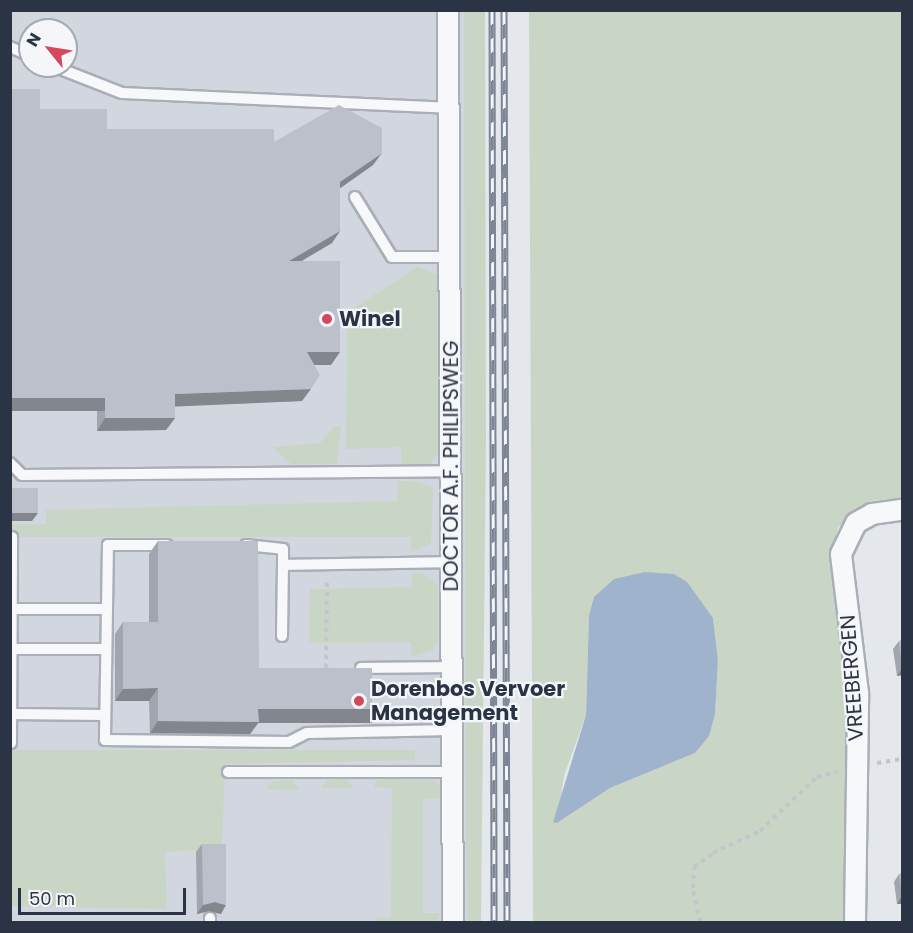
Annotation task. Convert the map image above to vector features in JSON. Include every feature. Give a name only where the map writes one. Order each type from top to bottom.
[{"type":"street","name":"DOCTOR A.F. PHILIPSWEG","points":[[448,10],[453,922]]},
{"type":"street","name":"VREEBERGEN","points":[[855,922],[858,693],[841,554],[856,523],[872,514],[903,510]]},
{"type":"lane","points":[[78,76],[122,93],[448,108]]},
{"type":"lane","points":[[355,197],[392,257],[450,257]]},
{"type":"lane","points":[[10,463],[22,475],[452,471]]},
{"type":"lane","points":[[11,743],[12,537]]},
{"type":"lane","points":[[175,545],[108,545],[105,740],[289,742],[307,733],[452,730]]},
{"type":"lane","points":[[231,545],[283,549],[282,636]]},
{"type":"lane","points":[[283,565],[452,562]]},
{"type":"lane","points":[[12,609],[107,609]]},
{"type":"lane","points":[[11,649],[106,650]]},
{"type":"lane","points":[[327,668],[452,667]]},
{"type":"lane","points":[[11,714],[105,715]]},
{"type":"lane","points":[[228,772],[453,772]]},
{"type":"path","points":[[327,564],[327,668]]},
{"type":"path","points":[[700,922],[693,888],[694,867],[713,852],[759,831],[817,777],[857,767]]},
{"type":"shaded area","points":[[10,11],[473,11],[473,922],[11,922]]},
{"type":"green space","points":[[464,11],[485,11],[486,439],[481,922],[468,922],[466,839]]},
{"type":"green space","points":[[529,11],[902,11],[902,498],[871,501],[856,509],[838,528],[831,555],[848,701],[845,922],[533,922]],"holes":[[[594,597],[713,618],[718,660],[715,714],[695,753],[610,788],[557,823],[564,776],[586,715],[589,615]]]},
{"type":"green space","points":[[417,267],[437,274],[438,453],[430,464],[402,465],[401,447],[346,449],[347,317],[348,312]]},
{"type":"green space","points":[[335,426],[341,426],[337,464],[291,464],[272,447],[320,443]]},
{"type":"green space","points":[[398,481],[415,481],[433,487],[431,544],[411,552],[411,537],[11,537],[11,524],[46,524],[46,510],[397,501]]},
{"type":"green space","points":[[412,573],[422,573],[438,585],[438,640],[433,650],[411,656],[411,642],[309,643],[310,589],[412,587]]},
{"type":"green space","points":[[11,750],[415,750],[415,760],[225,764],[222,849],[165,852],[167,909],[11,906]]},
{"type":"green space","points":[[346,779],[354,788],[321,788],[327,780]]},
{"type":"green space","points":[[384,779],[434,780],[440,786],[441,798],[423,799],[423,913],[440,913],[437,922],[375,922],[375,918],[391,917],[392,788],[374,787],[376,781]]},
{"type":"green space","points":[[293,780],[300,790],[267,789],[273,781]]},
{"type":"water","points":[[645,572],[674,574],[687,582],[713,618],[718,660],[715,714],[709,736],[695,753],[610,788],[557,823],[553,822],[586,715],[589,615],[594,597],[614,579]]},
{"type":"building","points":[[10,89],[40,89],[40,109],[107,109],[107,129],[274,129],[274,142],[339,105],[382,128],[382,153],[340,182],[340,231],[289,261],[340,261],[340,352],[307,352],[320,375],[311,389],[175,394],[175,418],[105,418],[105,398],[10,398]]},
{"type":"building","points":[[10,488],[38,488],[38,513],[10,513]]},
{"type":"building","points":[[158,541],[258,541],[259,668],[372,668],[372,709],[258,709],[259,722],[158,721],[158,688],[123,689],[123,622],[158,622]]},
{"type":"building","points":[[903,640],[903,668],[902,668],[899,641]]},
{"type":"building","points":[[202,844],[226,844],[226,905],[215,902],[203,905]]},
{"type":"building","points":[[903,873],[903,896],[902,896],[899,874]]},
{"type":"railway","points":[[492,10],[494,922]]},
{"type":"railway","points":[[504,10],[507,922]]},
{"type":"place","name":"Winel","points":[[327,319]]},
{"type":"place","name":"Dorenbos Vervoer Management","points":[[359,701]]}]
